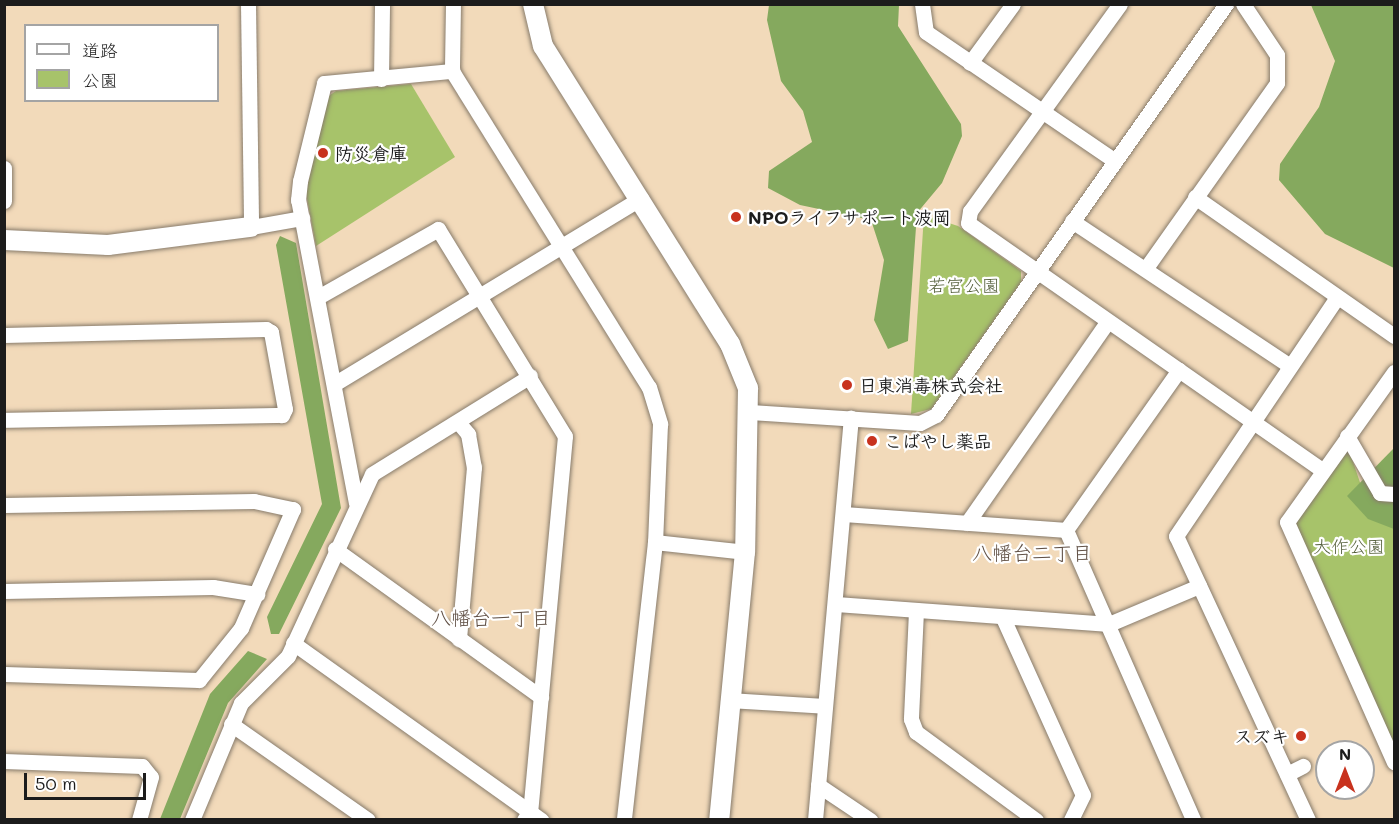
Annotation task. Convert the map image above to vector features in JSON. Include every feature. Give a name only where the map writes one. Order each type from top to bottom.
[{"type":"street","points":[[248,4],[251,227]]},
{"type":"street","points":[[381,80],[382,4]]},
{"type":"street","points":[[453,4],[452,71],[649,387],[658,413],[656,542],[624,819]]},
{"type":"street","points":[[533,4],[543,46],[640,198],[740,364],[750,412],[745,552],[728,700],[719,819]]},
{"type":"street","points":[[922,4],[926,32],[1115,161]]},
{"type":"street","points":[[970,63],[1013,4]]},
{"type":"street","points":[[1120,4],[970,211],[968,223],[1035,272],[1322,470]]},
{"type":"street","points":[[750,412],[920,423],[936,416],[1035,272],[1226,4]]},
{"type":"street","points":[[1146,267],[1277,83],[1277,55],[1243,4]]},
{"type":"street","points":[[356,503],[302,218],[300,181],[324,83],[381,80],[452,71]]},
{"type":"street","points":[[4,168],[4,201]]},
{"type":"street","points":[[1195,197],[1395,336]]},
{"type":"street","points":[[334,384],[482,297],[640,198]]},
{"type":"street","points":[[4,240],[108,245],[251,227],[302,218]]},
{"type":"street","points":[[1072,221],[1146,267],[1289,365]]},
{"type":"street","points":[[318,297],[438,229],[482,297],[565,436],[532,817]]},
{"type":"street","points":[[1308,819],[1176,536],[1250,420],[1337,297]]},
{"type":"street","points":[[967,523],[1108,321]]},
{"type":"street","points":[[4,335],[266,329],[271,332],[285,409],[282,415],[4,420]]},
{"type":"street","points":[[1066,530],[1179,370]]},
{"type":"street","points":[[1395,372],[1322,470],[1287,522],[1287,532],[1395,762]]},
{"type":"street","points":[[208,819],[193,815],[231,724],[241,703],[288,656],[356,503],[372,474],[458,423],[530,376]]},
{"type":"street","points":[[815,819],[851,418]]},
{"type":"street","points":[[458,423],[468,434],[474,467],[459,639]]},
{"type":"street","points":[[1347,436],[1380,493],[1395,494]]},
{"type":"street","points":[[4,505],[254,501],[293,509],[241,628],[200,680],[189,684],[4,674]]},
{"type":"street","points":[[844,514],[1066,530]]},
{"type":"street","points":[[1066,530],[1197,818]]},
{"type":"street","points":[[656,542],[745,552]]},
{"type":"street","points":[[335,549],[541,697]]},
{"type":"street","points":[[836,604],[1108,624],[1199,586]]},
{"type":"street","points":[[4,591],[213,588],[257,594]]},
{"type":"street","points":[[916,611],[910,719],[916,732],[1036,819]]},
{"type":"street","points":[[1003,618],[1083,795],[1071,819]]},
{"type":"street","points":[[293,642],[532,817]]},
{"type":"street","points":[[728,700],[825,706]]},
{"type":"street","points":[[231,724],[368,819]]},
{"type":"street","points":[[4,762],[142,766],[151,777],[139,819]]},
{"type":"street","points":[[1287,774],[1303,766]]},
{"type":"street","points":[[818,785],[870,819]]},
{"type":"green space","points":[[769,5],[899,5],[898,26],[961,124],[962,136],[942,183],[917,213],[908,341],[888,349],[874,320],[884,260],[871,220],[800,205],[768,188],[769,171],[812,142],[803,111],[781,81],[767,20]]},
{"type":"green space","points":[[1311,5],[1394,5],[1394,268],[1325,234],[1279,180],[1280,164],[1319,107],[1335,61]]},
{"type":"green space","points":[[411,84],[455,157],[316,246],[306,193],[327,97],[336,91]]},
{"type":"green space","name":"若宮公園","points":[[924,215],[958,226],[1021,271],[1021,282],[931,409],[911,414]]},
{"type":"green space","points":[[280,236],[296,243],[341,508],[279,634],[271,634],[267,617],[322,504],[276,245]]},
{"type":"green space","points":[[1394,448],[1394,529],[1368,519],[1347,496]]},
{"type":"green space","name":"大作公園","points":[[1343,450],[1350,453],[1366,500],[1394,514],[1394,761],[1290,532]]},
{"type":"green space","points":[[248,651],[267,659],[228,703],[180,819],[160,819],[210,694]]},
{"type":"place","name":"防災倉庫","points":[[323,153]]},
{"type":"place","name":"NPOライフサポート波岡","points":[[736,217]]},
{"type":"place","name":"日東消毒株式会社","points":[[847,385]]},
{"type":"place","name":"こばやし薬品","points":[[872,441]]},
{"type":"place","name":"スズキ","points":[[1301,736]]},
{"type":"district","name":"八幡台二丁目","points":[[1032,552]]},
{"type":"district","name":"八幡台一丁目","points":[[491,617]]}]
